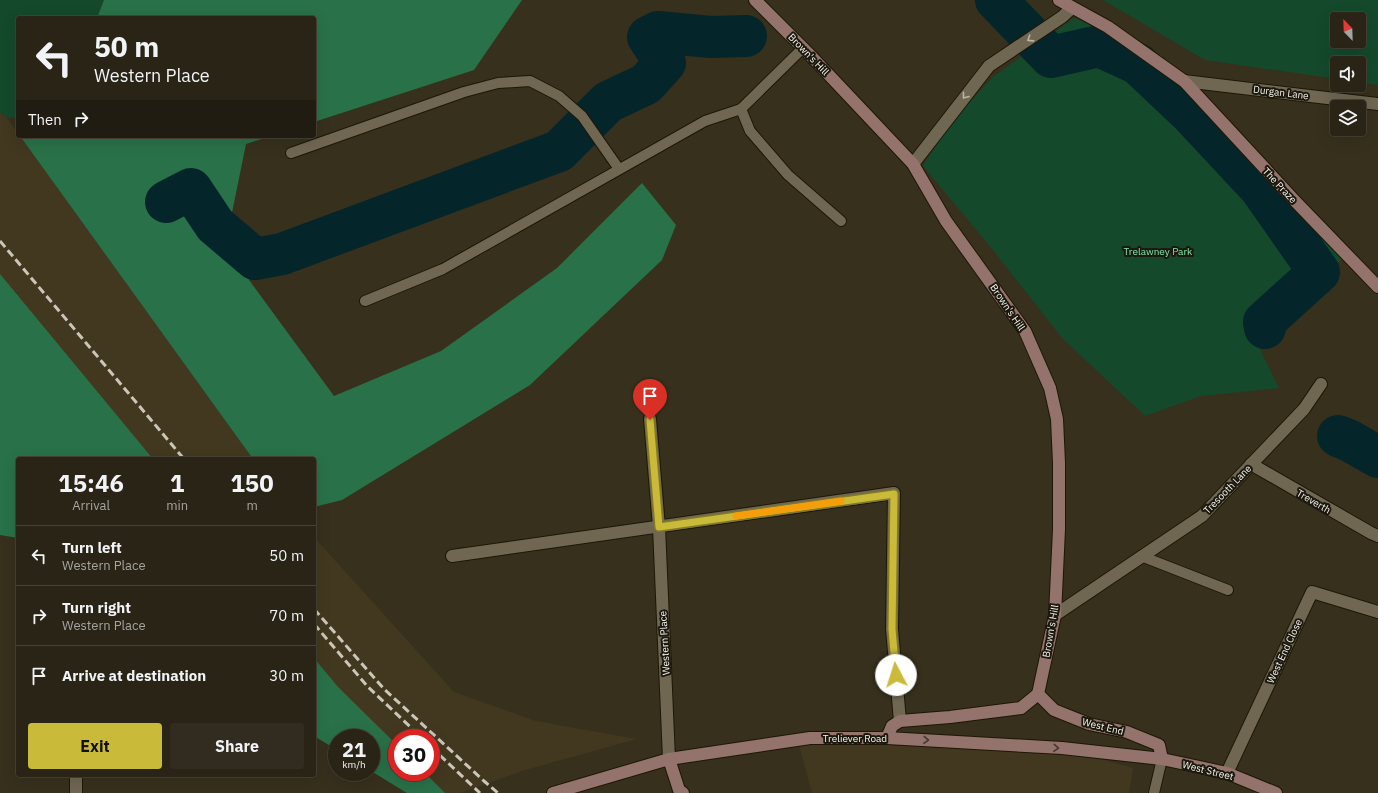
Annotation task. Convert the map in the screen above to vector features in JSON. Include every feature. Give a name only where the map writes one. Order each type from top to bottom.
[{"type":"street","name":"Brown's Hill","points":[[755,0],[803,48],[913,164],[946,221],[1025,331],[1050,388],[1057,419],[1059,529],[1055,615],[1038,694]]},
{"type":"street","name":"The Praze","points":[[1059,0],[1108,27],[1184,81],[1295,201],[1378,287]]},
{"type":"street","points":[[913,164],[989,66],[1062,17],[1072,8]]},
{"type":"street","name":"Durgan Lane","points":[[1184,81],[1378,104]]},
{"type":"street","name":"Tresooth Lane","points":[[1055,615],[1202,516],[1304,409],[1321,384]]},
{"type":"street","name":"Western Place","points":[[650,420],[659,527],[669,759]]},
{"type":"street","name":"Treverth","points":[[1251,464],[1378,536]]},
{"type":"street","points":[[452,556],[894,494],[892,629],[900,720]]},
{"type":"street","name":"West End Close","points":[[1227,773],[1312,592],[1378,612]]},
{"type":"street","points":[[888,738],[892,726],[900,720],[958,716],[1021,708],[1038,694]]},
{"type":"street","name":"West End","points":[[1038,694],[1054,710],[1089,724],[1127,732],[1159,745],[1162,759]]},
{"type":"street","name":"Treliever Road","points":[[553,793],[669,759],[810,738],[888,738],[1062,748],[1162,759]]},
{"type":"street","points":[[669,759],[679,790],[683,793]]},
{"type":"street","name":"West Street","points":[[1162,759],[1227,773],[1276,793]]},
{"type":"street","points":[[76,777],[76,793]]},
{"type":"lane","points":[[365,301],[443,269],[705,121],[741,109],[803,48]]},
{"type":"lane","points":[[291,153],[464,92],[498,83],[530,81],[559,96],[582,116],[619,169]]},
{"type":"lane","points":[[741,109],[750,131],[788,175],[841,221]]},
{"type":"lane","points":[[1141,556],[1228,590]]},
{"type":"lane","points":[[1154,793],[1162,759]]},
{"type":"shaded area","points":[[0,112],[7,118],[16,131],[16,138],[21,138],[252,457],[16,457],[16,463],[0,491]]},
{"type":"shaded area","points":[[316,539],[454,692],[536,721],[637,739],[525,770],[460,793],[407,793],[380,776],[380,729],[328,729],[328,745],[316,737]]},
{"type":"shaded area","points":[[798,740],[1062,748],[1133,768],[1129,793],[812,793]]},
{"type":"green space","points":[[0,0],[104,0],[98,16],[16,16],[16,117],[7,118],[0,112]]},
{"type":"green space","points":[[104,0],[522,0],[474,70],[316,121],[316,16],[98,16]]},
{"type":"green space","points":[[1103,0],[1378,0],[1378,85],[1366,83],[1366,56],[1330,56],[1330,78],[1205,60]]},
{"type":"green space","name":"Trelawney Park","points":[[1075,17],[1106,31],[1141,55],[1185,91],[1343,258],[1254,337],[1279,388],[1201,396],[1145,416],[1062,338],[993,250],[923,166],[951,122],[993,77]]},
{"type":"green space","points":[[21,138],[265,138],[246,144],[225,247],[334,396],[441,351],[557,268],[642,183],[676,225],[662,260],[530,385],[342,500],[316,506],[316,457],[252,457]]},
{"type":"green space","points":[[0,274],[151,457],[16,457],[16,538],[0,535]]},
{"type":"green space","points":[[316,660],[338,687],[388,736],[388,781],[433,781],[445,793],[407,793],[380,776],[380,729],[328,729],[328,745],[316,737]]},
{"type":"waterway","points":[[996,0],[1051,57],[1099,46],[1138,64],[1190,113],[1260,188],[1319,272],[1264,322],[1265,328]]},
{"type":"waterway","points":[[166,202],[191,189],[215,225],[255,259],[282,254],[559,151],[608,102],[646,84],[665,63],[648,37],[658,32],[711,37],[746,36]]},
{"type":"waterway","points":[[1338,436],[1378,457]]},
{"type":"railway","points":[[0,241],[182,457]]},
{"type":"railway","points":[[316,611],[384,689],[498,793]]},
{"type":"railway","points":[[316,626],[368,687],[412,729]]},
{"type":"railway","points":[[440,755],[480,793]]},
{"type":"slow traffic","points":[[736,516],[841,501]]},
{"type":"route","points":[[650,420],[659,527],[894,494],[892,629],[896,675]]}]
